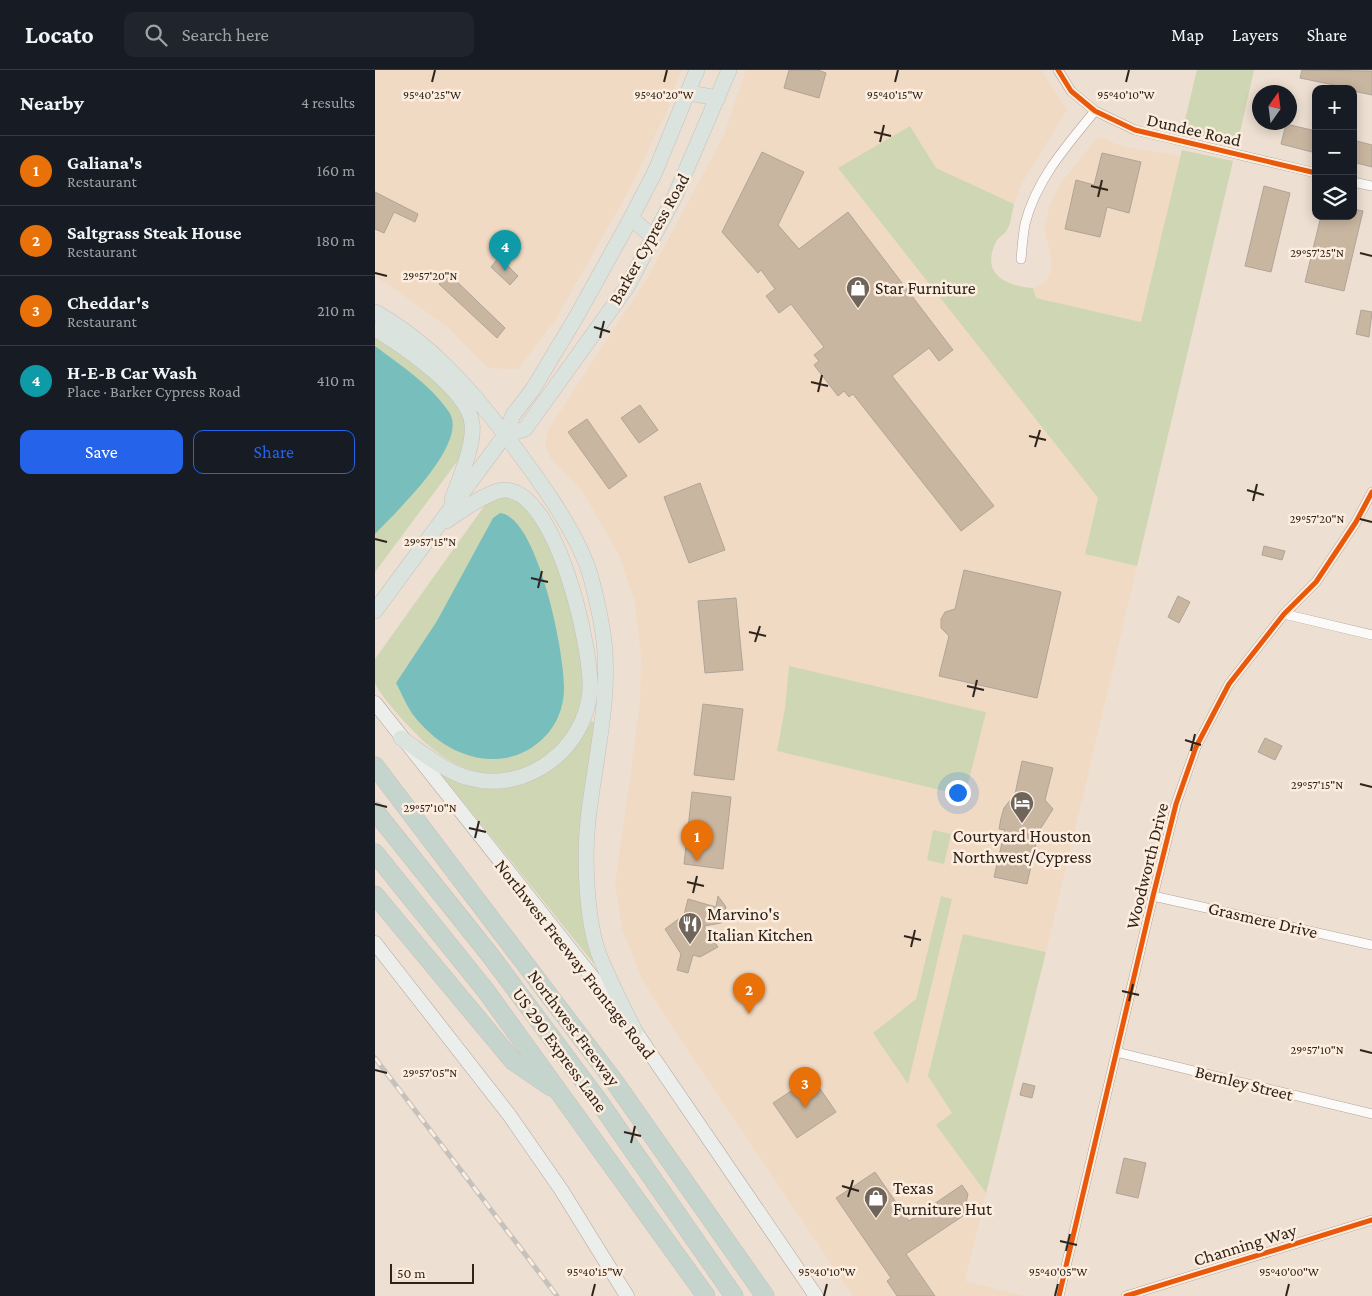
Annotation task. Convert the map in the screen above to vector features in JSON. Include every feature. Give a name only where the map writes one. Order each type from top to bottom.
[{"type":"highway","name":"Northwest Freeway","points":[[375,766],[614,1081],[765,1296]]},
{"type":"highway","name":"US 290 Express Lane","points":[[375,811],[490,955],[599,1102],[734,1296]]},
{"type":"highway","points":[[375,852],[486,991],[706,1296]]},
{"type":"highway","points":[[375,895],[513,1061],[563,1096]]},
{"type":"main road","name":"Barker Cypress Road","points":[[375,612],[505,435],[513,415],[533,389],[563,339],[655,172],[697,70]]},
{"type":"main road","name":"Barker Cypress Road","points":[[505,435],[525,429],[627,287],[675,196],[729,70]]},
{"type":"main road","points":[[689,93],[718,98]]},
{"type":"main road","points":[[631,218],[653,237]]},
{"type":"main road","points":[[375,312],[396,326],[448,369],[478,399],[541,484],[569,527],[585,560],[603,633],[605,686],[588,822],[589,906],[599,955],[635,1031]]},
{"type":"main road","points":[[375,329],[415,357],[453,390],[467,406],[472,423],[471,440],[449,512]]},
{"type":"main road","points":[[401,738],[440,766],[461,776],[483,781],[515,779],[541,768],[563,751],[577,733],[588,701],[589,672],[575,598],[556,546],[537,510],[521,495],[505,490],[493,493],[438,526]]},
{"type":"main road","name":"Northwest Freeway Frontage Road","points":[[375,703],[635,1031],[816,1296]]},
{"type":"main road","points":[[375,943],[510,1116],[562,1191],[627,1296]]},
{"type":"street","name":"Dundee Road","points":[[1058,70],[1071,91],[1095,111],[1135,130],[1312,172]]},
{"type":"street","points":[[1021,258],[1025,224],[1041,184],[1056,158],[1095,111]]},
{"type":"street","points":[[1357,183],[1372,186]]},
{"type":"street","name":"Woodworth Drive","points":[[1059,1296],[1153,896],[1176,804],[1196,747],[1229,684],[1284,614],[1316,582],[1336,555],[1372,492]]},
{"type":"street","points":[[1284,614],[1372,635]]},
{"type":"street","name":"Grasmere Drive","points":[[1153,896],[1372,945]]},
{"type":"street","name":"Bernley Street","points":[[1116,1052],[1372,1114]]},
{"type":"street","name":"Channing Way","points":[[1126,1296],[1372,1220]]},
{"type":"shaded area","points":[[375,70],[681,70],[668,108],[628,192],[554,322],[518,369],[488,368],[450,329],[388,284],[375,278]]},
{"type":"shaded area","points":[[746,70],[1041,70],[1067,110],[1023,181],[1014,204],[936,168],[910,126],[839,168],[1098,498],[1085,554],[1137,566],[1046,952],[963,934],[952,1113],[936,1125],[986,1193],[965,1281],[1025,1296],[853,1296],[667,1019],[641,977],[623,932],[615,886],[640,704],[641,656],[635,603],[619,555],[583,492],[550,457],[545,445],[548,430],[648,277],[724,135]],"holes":[[[789,667],[985,712],[965,796],[777,751],[785,708]],[[941,896],[952,899],[908,1083],[873,1033],[916,999]]]},
{"type":"shaded area","points":[[1098,137],[1124,147],[1181,156],[1142,322],[1036,298],[1033,288],[1045,282],[1050,274],[1052,262],[1044,226],[1050,204],[1060,184]]},
{"type":"green space","points":[[1197,70],[1254,70],[1237,145],[1182,132]]},
{"type":"green space","points":[[910,126],[936,168],[1014,204],[1006,232],[997,240],[992,253],[991,262],[998,276],[1005,281],[1033,288],[1036,298],[1141,322],[1182,150],[1233,161],[1137,566],[1085,554],[1098,498],[838,168]]},
{"type":"green space","points":[[375,335],[406,357],[456,401],[464,414],[467,429],[462,455],[375,572]]},
{"type":"green space","points":[[503,495],[520,501],[533,515],[552,548],[565,584],[581,664],[583,687],[582,703],[577,720],[557,747],[543,758],[528,766],[495,774],[478,772],[451,762],[428,745],[398,715],[377,688],[375,682],[375,659],[485,505],[494,498]]},
{"type":"green space","points":[[789,666],[986,712],[965,796],[777,751],[785,708]]},
{"type":"green space","points":[[591,721],[595,722],[579,862],[580,891],[597,962],[594,964],[441,774],[477,784],[565,758],[578,743]]},
{"type":"green space","points":[[933,830],[951,834],[944,864],[927,860]]},
{"type":"green space","points":[[941,896],[952,899],[908,1084],[873,1033],[916,999]]},
{"type":"green space","points":[[963,934],[1046,952],[986,1193],[936,1125],[952,1113],[928,1076]]},
{"type":"water","points":[[375,346],[415,376],[442,402],[449,412],[453,425],[449,441],[440,459],[413,494],[375,534]]},
{"type":"water","points":[[500,513],[514,520],[526,537],[537,561],[547,590],[560,647],[564,692],[562,707],[558,717],[551,729],[541,740],[530,749],[517,755],[488,759],[460,752],[447,746],[435,737],[414,716],[396,683],[437,621],[493,518]]},
{"type":"building","points":[[789,70],[818,70],[826,73],[819,98],[784,88]]},
{"type":"building","points":[[1302,70],[1372,71],[1372,95],[1357,92],[1357,85],[1334,85],[1300,78]]},
{"type":"building","points":[[1297,127],[1312,130],[1312,152],[1281,144],[1284,130],[1297,130]]},
{"type":"building","points":[[1357,141],[1372,145],[1372,167],[1357,163]]},
{"type":"building","points":[[762,152],[804,172],[778,225],[799,249],[848,212],[953,350],[939,361],[929,348],[892,376],[994,506],[961,531],[853,394],[849,397],[844,391],[838,396],[814,365],[819,361],[814,355],[824,347],[791,304],[779,313],[766,296],[775,289],[761,270],[758,273],[722,232]]},
{"type":"building","points":[[1102,153],[1141,162],[1129,213],[1107,207],[1100,237],[1065,229],[1076,180],[1094,185]]},
{"type":"building","points":[[1264,186],[1290,193],[1271,272],[1245,266]]},
{"type":"building","points":[[375,192],[418,214],[415,222],[394,212],[384,233],[375,229]]},
{"type":"building","points":[[1357,210],[1363,211],[1344,291],[1305,282],[1320,220],[1357,220]]},
{"type":"building","points":[[499,257],[518,276],[510,285],[491,267]]},
{"type":"building","points":[[449,274],[505,328],[497,338],[439,284]]},
{"type":"building","points":[[1361,310],[1372,312],[1369,337],[1356,334]]},
{"type":"building","points":[[640,405],[658,430],[639,443],[621,418]]},
{"type":"building","points":[[587,419],[627,476],[609,489],[568,432]]},
{"type":"building","points":[[700,483],[725,550],[689,563],[664,497]]},
{"type":"building","points":[[1264,546],[1285,551],[1282,560],[1262,555]]},
{"type":"building","points":[[964,570],[1061,592],[1037,698],[939,676],[949,636],[941,628],[941,619],[945,612],[955,609]]},
{"type":"building","points":[[1178,596],[1190,602],[1179,623],[1168,617]]},
{"type":"building","points":[[736,598],[743,670],[705,673],[698,601]]},
{"type":"building","points":[[703,704],[743,709],[734,780],[694,775]]},
{"type":"building","points":[[1265,738],[1282,746],[1275,760],[1258,752]]},
{"type":"building","name":"Courtyard Houston Northwest/Cypress","points":[[1022,761],[1053,768],[1045,800],[1053,809],[1039,831],[1027,884],[994,877],[1005,830],[999,829],[1001,818],[1004,808],[1015,794]]},
{"type":"building","points":[[692,792],[731,797],[723,869],[684,864]]},
{"type":"building","points":[[718,896],[726,907],[721,923],[704,926],[718,947],[700,957],[693,955],[688,973],[677,970],[681,954],[665,929],[684,915],[688,899],[716,907]]},
{"type":"building","points":[[812,1077],[836,1112],[797,1138],[773,1103]]},
{"type":"building","points":[[1023,1083],[1035,1086],[1032,1098],[1020,1095]]},
{"type":"building","points":[[1124,1158],[1146,1163],[1138,1198],[1116,1193]]},
{"type":"building","points":[[875,1172],[909,1221],[962,1185],[968,1194],[963,1216],[906,1254],[935,1296],[897,1296],[887,1281],[891,1278],[836,1198]]},
{"type":"railway","points":[[375,1058],[557,1296]]},
{"type":"cycle path","points":[[1058,70],[1071,91],[1095,111],[1135,130],[1312,172]]},
{"type":"cycle path","points":[[1059,1296],[1153,896],[1176,804],[1196,747],[1229,684],[1284,614],[1316,582],[1356,522],[1372,492]]},
{"type":"cycle path","points":[[1126,1296],[1372,1220]]},
{"type":"place","name":"H-E-B Car Wash","points":[[505,271]]},
{"type":"place","name":"Star Furniture","points":[[858,309]]},
{"type":"place","name":"Courtyard Houston Northwest/Cypress","points":[[1022,824]]},
{"type":"place","name":"Galiana's","points":[[697,861]]},
{"type":"place","name":"Marvino's Italian Kitchen","points":[[690,945]]},
{"type":"place","name":"Saltgrass Steak House","points":[[749,1014]]},
{"type":"place","name":"Cheddar's","points":[[805,1108]]},
{"type":"place","name":"Texas Furniture Hut","points":[[876,1219]]}]
